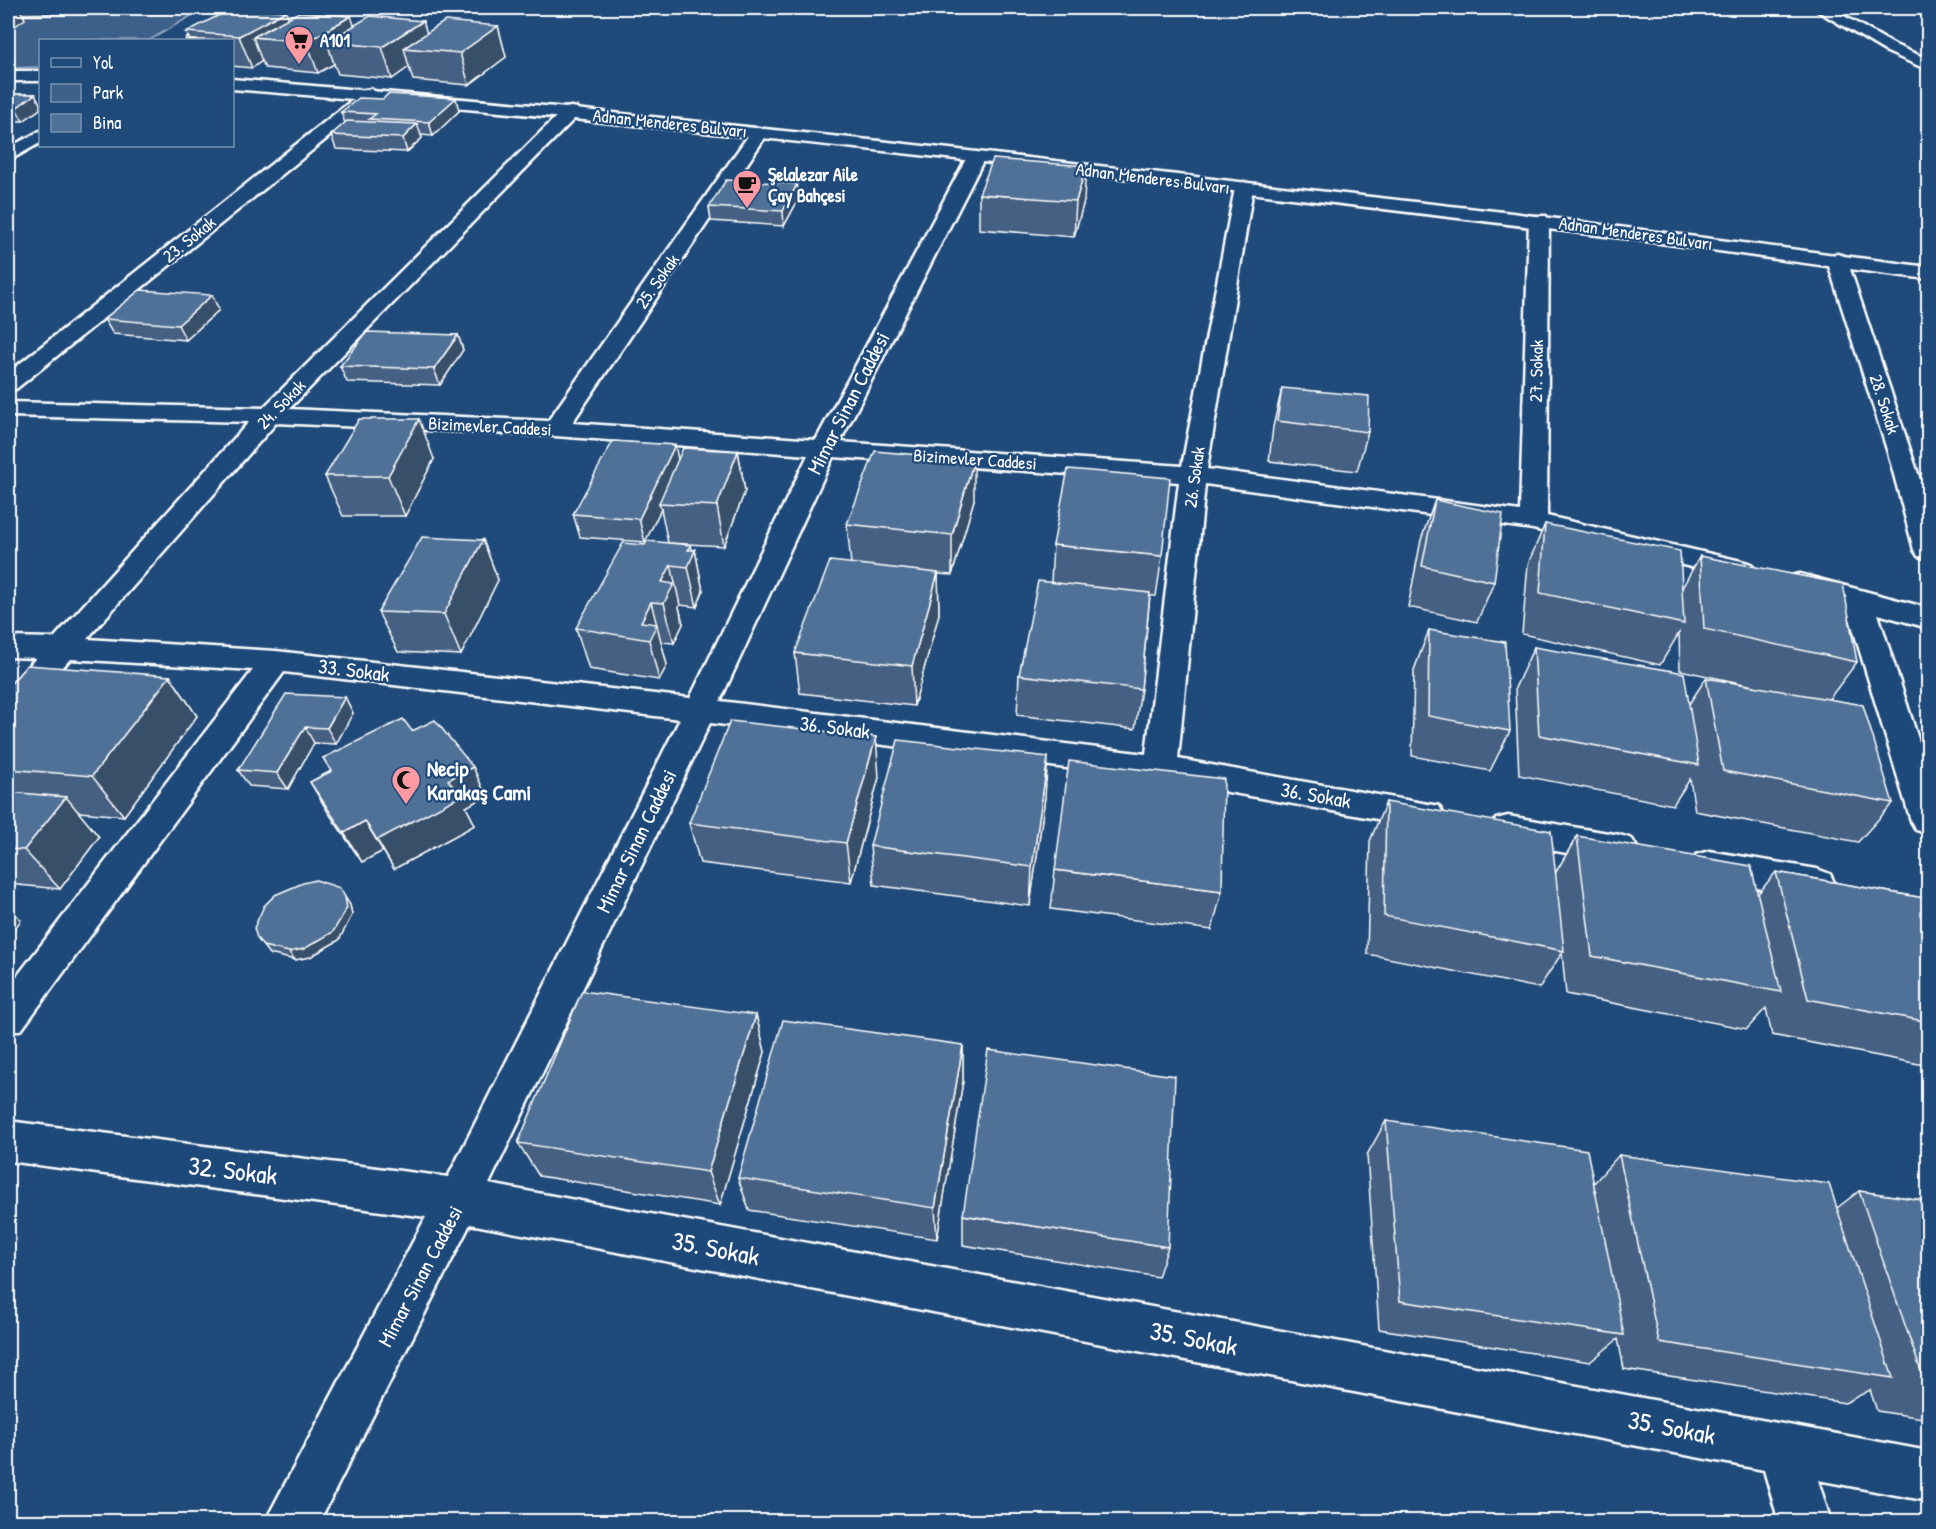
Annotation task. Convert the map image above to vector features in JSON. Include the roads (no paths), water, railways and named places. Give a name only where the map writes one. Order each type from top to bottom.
[{"type":"street","points":[[197,39],[249,8]]},
{"type":"street","points":[[1820,8],[1890,48],[1929,65]]},
{"type":"street","points":[[8,76],[39,76]]},
{"type":"street","name":"Adnan Menderes Bulvarı","points":[[234,84],[571,112],[976,157],[1539,220],[1929,273]]},
{"type":"street","name":"23. Sokak","points":[[8,384],[371,94]]},
{"type":"street","name":"24. Sokak","points":[[8,709],[269,415],[571,112]]},
{"type":"street","name":"25. Sokak","points":[[555,429],[759,133]]},
{"type":"street","points":[[8,156],[39,137]]},
{"type":"street","name":"Mimar Sinan Caddesi","points":[[291,1521],[459,1200],[700,710],[824,448],[976,157]]},
{"type":"street","name":"26. Sokak","points":[[1161,768],[1193,475],[1244,188]]},
{"type":"street","name":"27. Sokak","points":[[1533,521],[1539,220]]},
{"type":"street","name":"28. Sokak","points":[[1837,260],[1902,456],[1929,550]]},
{"type":"street","name":"Bizimevler Caddesi","points":[[8,409],[269,415],[555,429],[1193,475],[1533,521],[1858,597],[1929,618]]},
{"type":"street","points":[[1902,456],[1929,456]]},
{"type":"street","points":[[1858,597],[1929,821]]},
{"type":"street","name":"33. Sokak","points":[[8,647],[64,648],[276,661],[700,710]]},
{"type":"street","points":[[8,1017],[276,661]]},
{"type":"street","name":"36. Sokak","points":[[700,710],[1161,768],[1645,854]]},
{"type":"street","points":[[1681,860],[1846,889]]},
{"type":"street","name":"32. Sokak","points":[[8,1141],[459,1200]]},
{"type":"street","name":"35. Sokak","points":[[459,1200],[1929,1476]]},
{"type":"street","points":[[1783,1448],[1805,1521]]},
{"type":"place","name":"A101","points":[[299,66]]},
{"type":"place","name":"Şelalezar Aile Çay Bahçesi","points":[[747,210]]},
{"type":"place","name":"Necip Karakaş Cami","points":[[406,806]]}]
